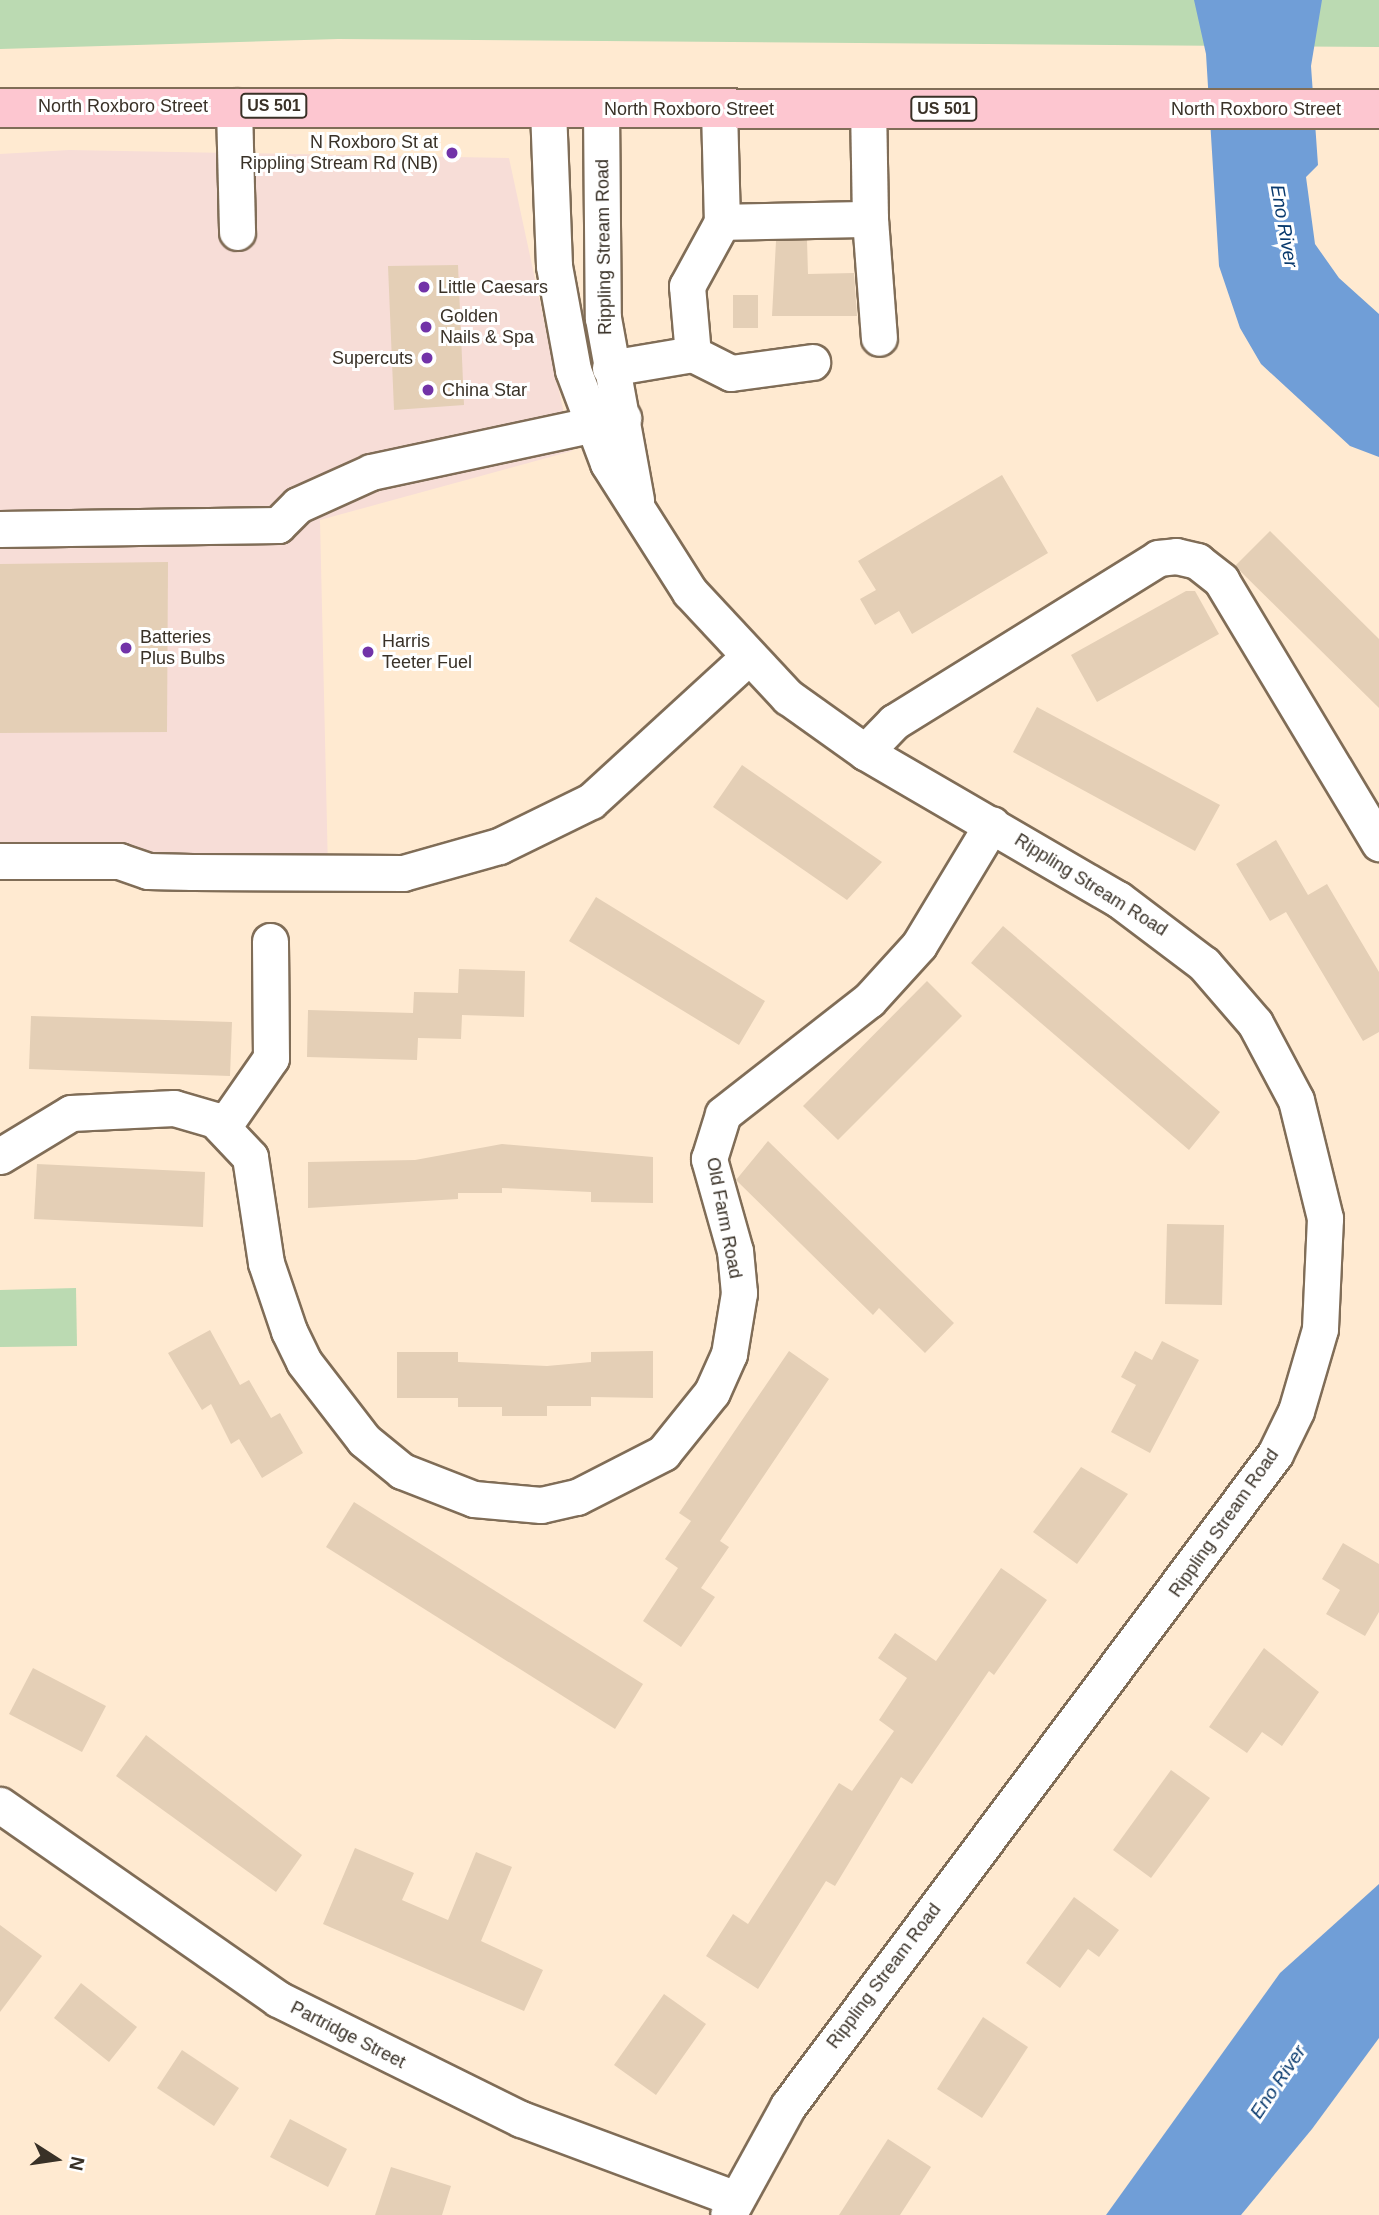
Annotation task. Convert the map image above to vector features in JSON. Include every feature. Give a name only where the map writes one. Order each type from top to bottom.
[{"type":"highway","name":"North Roxboro Street","points":[[0,108],[234,106],[548,109],[1379,109]]},
{"type":"street","points":[[234,106],[237,232]]},
{"type":"street","name":"Rippling Stream Road","points":[[548,109],[558,302],[607,422],[637,507],[690,592],[746,659],[865,752],[992,824],[1178,939],[1255,1023],[1296,1100],[1321,1180],[1328,1252],[1320,1329],[1296,1411],[1245,1499],[853,2018],[757,2152],[730,2206]]},
{"type":"street","name":"Rippling Stream Road","points":[[601,109],[602,296],[610,368],[607,422]]},
{"type":"street","points":[[693,354],[687,285],[722,222],[719,109]]},
{"type":"street","points":[[868,109],[870,219],[879,338]]},
{"type":"street","points":[[722,222],[870,219]]},
{"type":"street","points":[[610,368],[693,354],[731,373],[812,362]]},
{"type":"street","points":[[0,528],[278,525],[298,505],[371,472],[607,422]]},
{"type":"street","points":[[865,752],[894,722],[1158,558],[1176,555],[1197,561],[1221,580],[1379,843]]},
{"type":"street","points":[[0,861],[119,861],[148,871],[403,873],[499,846],[591,801],[746,659]]},
{"type":"street","name":"Old Farm Road","points":[[0,1156],[72,1113],[174,1108],[223,1127],[246,1147],[256,1176],[265,1262],[289,1331],[330,1399],[375,1451],[402,1471],[474,1499],[541,1505],[609,1486],[663,1454],[690,1424],[729,1354],[739,1293],[735,1251],[709,1159],[723,1114],[869,1000],[919,945],[992,824]]},
{"type":"street","points":[[223,1127],[271,1058],[270,941]]},
{"type":"street","name":"Partridge Street","points":[[0,1805],[278,1999],[521,2119],[730,2206]]},
{"type":"shaded area","points":[[69,150],[509,158],[572,451],[320,520],[328,870],[0,879],[0,154]]},
{"type":"green space","points":[[0,0],[1379,0],[1379,47],[338,39],[0,49]]},
{"type":"green space","points":[[76,1288],[77,1346],[0,1347],[0,1290]]},
{"type":"water","name":"Eno River","points":[[1194,0],[1322,0],[1311,66],[1318,165],[1306,177],[1315,244],[1339,278],[1379,314],[1379,457],[1350,446],[1261,364],[1240,328],[1219,266],[1206,54]]},
{"type":"water","name":"Eno River","points":[[1379,1884],[1379,2038],[1312,2129],[1241,2215],[1106,2215],[1280,1973]]},
{"type":"building","points":[[807,240],[808,274],[854,273],[857,316],[772,316],[776,241]]},
{"type":"building","points":[[458,265],[464,405],[394,410],[388,266]]},
{"type":"building","points":[[733,295],[758,295],[758,328],[733,328]]},
{"type":"building","points":[[1002,475],[1048,553],[912,634],[899,611],[875,625],[860,599],[876,590],[858,561]]},
{"type":"building","points":[[1270,531],[1379,639],[1379,708],[1235,566]]},
{"type":"building","points":[[168,562],[167,732],[0,733],[0,564]]},
{"type":"building","points":[[1186,591],[1195,591],[1219,634],[1097,702],[1071,655]]},
{"type":"building","points":[[1037,707],[1220,805],[1195,851],[1013,752]]},
{"type":"building","points":[[742,765],[882,862],[847,900],[713,807]]},
{"type":"building","points":[[1276,840],[1308,895],[1327,884],[1379,972],[1379,1032],[1363,1041],[1286,912],[1270,921],[1236,864]]},
{"type":"building","points":[[596,897],[765,1001],[739,1045],[569,941]]},
{"type":"building","points":[[1003,926],[1220,1112],[1189,1150],[971,963]]},
{"type":"building","points":[[459,969],[525,971],[524,1017],[462,1015],[461,1039],[418,1038],[417,1060],[307,1057],[308,1010],[413,1013],[414,992],[458,993]]},
{"type":"building","points":[[927,981],[962,1016],[838,1140],[803,1106]]},
{"type":"building","points":[[31,1016],[232,1022],[230,1076],[29,1069]]},
{"type":"building","points":[[768,1141],[954,1323],[925,1353],[879,1308],[873,1315],[736,1180]]},
{"type":"building","points":[[502,1144],[653,1157],[653,1203],[591,1202],[591,1192],[502,1188],[502,1193],[458,1193],[458,1199],[308,1208],[308,1162],[415,1160]]},
{"type":"building","points":[[37,1164],[205,1172],[203,1227],[34,1219]]},
{"type":"building","points":[[1167,1224],[1224,1225],[1222,1305],[1165,1304]]},
{"type":"building","points":[[210,1330],[240,1385],[249,1380],[271,1418],[280,1413],[303,1453],[262,1478],[239,1439],[231,1444],[211,1404],[202,1410],[168,1353]]},
{"type":"building","points":[[1162,1341],[1199,1360],[1150,1453],[1111,1432],[1136,1385],[1121,1377],[1135,1351],[1152,1360]]},
{"type":"building","points":[[653,1351],[653,1398],[591,1397],[591,1406],[547,1406],[547,1416],[502,1416],[502,1407],[458,1407],[458,1398],[397,1398],[397,1352],[458,1352],[458,1362],[547,1366],[591,1362],[591,1352]]},
{"type":"building","points":[[789,1351],[829,1379],[720,1541],[729,1547],[701,1588],[715,1597],[681,1647],[643,1621],[678,1568],[665,1559],[691,1521],[679,1513]]},
{"type":"building","points":[[1081,1467],[1128,1494],[1077,1564],[1033,1532]]},
{"type":"building","points":[[354,1502],[643,1684],[615,1729],[326,1547]]},
{"type":"building","points":[[1343,1543],[1379,1564],[1379,1612],[1365,1636],[1326,1614],[1340,1590],[1322,1579]]},
{"type":"building","points":[[1001,1568],[1047,1600],[994,1675],[989,1671],[912,1784],[901,1777],[835,1886],[826,1881],[758,1989],[706,1956],[733,1914],[748,1924],[839,1783],[852,1791],[894,1731],[879,1720],[907,1678],[878,1658],[895,1633],[936,1661]]},
{"type":"building","points":[[1264,1648],[1319,1692],[1282,1746],[1262,1732],[1247,1753],[1209,1727]]},
{"type":"building","points":[[33,1668],[106,1706],[82,1752],[9,1714]]},
{"type":"building","points":[[146,1735],[302,1855],[276,1892],[116,1776]]},
{"type":"building","points":[[1171,1770],[1210,1798],[1151,1878],[1113,1850]]},
{"type":"building","points":[[355,1848],[414,1873],[402,1900],[448,1920],[476,1852],[512,1867],[481,1941],[543,1970],[524,2011],[323,1924]]},
{"type":"building","points":[[1074,1897],[1119,1930],[1099,1957],[1088,1949],[1060,1988],[1026,1963]]},
{"type":"building","points":[[0,1925],[42,1956],[0,2012]]},
{"type":"building","points":[[81,1983],[137,2027],[109,2062],[54,2018]]},
{"type":"building","points":[[664,1994],[706,2024],[656,2095],[614,2065]]},
{"type":"building","points":[[983,2017],[1028,2047],[982,2118],[937,2089]]},
{"type":"building","points":[[182,2050],[239,2088],[214,2126],[157,2088]]},
{"type":"building","points":[[290,2119],[347,2149],[328,2187],[270,2157]]},
{"type":"building","points":[[888,2139],[931,2167],[900,2215],[839,2215]]},
{"type":"building","points":[[391,2167],[451,2186],[442,2215],[375,2215]]},
{"type":"place","name":"N Roxboro St at Rippling Stream Rd (NB)","points":[[452,153]]},
{"type":"place","name":"Little Caesars","points":[[424,287]]},
{"type":"place","name":"Golden Nails & Spa","points":[[426,327]]},
{"type":"place","name":"Supercuts","points":[[427,358]]},
{"type":"place","name":"China Star","points":[[428,390]]},
{"type":"place","name":"Batteries Plus Bulbs","points":[[126,648]]},
{"type":"place","name":"Harris Teeter Fuel","points":[[368,652]]}]
